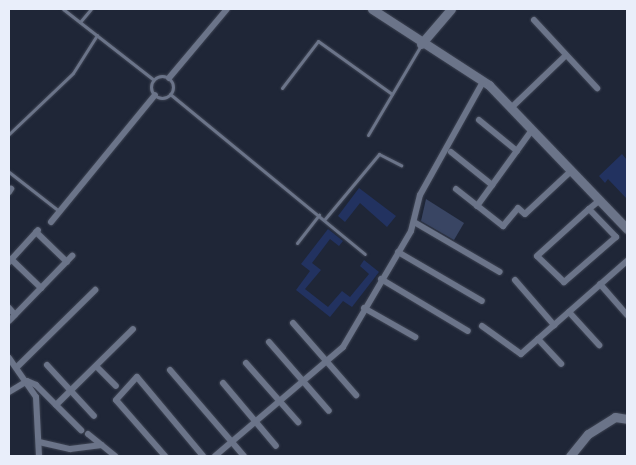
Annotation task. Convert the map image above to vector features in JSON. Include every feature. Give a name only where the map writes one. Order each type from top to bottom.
[{"type":"street","points":[[169,78],[227,9]]},
{"type":"street","points":[[372,9],[421,44],[483,82],[511,108],[571,171],[600,200],[627,228],[564,282],[537,256],[600,200]]},
{"type":"street","points":[[421,44],[451,9]]},
{"type":"street","points":[[534,20],[597,88]]},
{"type":"street","points":[[511,108],[566,55]]},
{"type":"street","points":[[215,456],[343,347],[414,222],[420,195],[483,82]]},
{"type":"street","points":[[51,222],[156,95]]},
{"type":"street","points":[[479,120],[517,151]]},
{"type":"street","points":[[477,206],[532,130]]},
{"type":"street","points":[[451,152],[492,185]]},
{"type":"street","points":[[456,189],[503,226],[518,208],[526,214],[571,171]]},
{"type":"street","points":[[589,208],[616,237]]},
{"type":"street","points":[[414,222],[500,272]]},
{"type":"street","points":[[41,288],[10,260],[37,231],[67,262]]},
{"type":"street","points":[[398,252],[482,301]]},
{"type":"street","points":[[9,321],[72,256]]},
{"type":"street","points":[[482,326],[521,354],[627,261]]},
{"type":"street","points":[[382,279],[468,331]]},
{"type":"street","points":[[515,280],[554,325]]},
{"type":"street","points":[[600,284],[627,315]]},
{"type":"street","points":[[17,367],[95,290]]},
{"type":"street","points":[[9,308],[15,315]]},
{"type":"street","points":[[364,308],[415,337]]},
{"type":"street","points":[[569,312],[599,345]]},
{"type":"street","points":[[294,323],[356,395]]},
{"type":"street","points":[[56,405],[133,329]]},
{"type":"street","points":[[538,339],[561,364]]},
{"type":"street","points":[[269,342],[329,411]]},
{"type":"street","points":[[9,359],[27,381],[40,415],[40,456]]},
{"type":"street","points":[[246,362],[298,422]]},
{"type":"street","points":[[47,365],[94,416]]},
{"type":"street","points":[[96,366],[116,386]]},
{"type":"street","points":[[170,370],[244,456]]},
{"type":"street","points":[[165,456],[116,400],[137,377],[203,456]]},
{"type":"street","points":[[9,392],[27,381]]},
{"type":"street","points":[[27,381],[56,405],[81,430]]},
{"type":"street","points":[[223,383],[276,446]]},
{"type":"street","points":[[570,456],[588,434],[615,417],[627,419]]},
{"type":"street","points":[[88,434],[115,456]]},
{"type":"street","points":[[39,442],[70,449],[102,445]]},
{"type":"lane","points":[[63,9],[154,80],[156,95],[170,94],[365,254]]},
{"type":"lane","points":[[80,22],[91,9]]},
{"type":"lane","points":[[9,134],[73,73],[97,35]]},
{"type":"lane","points":[[282,88],[318,41],[392,94]]},
{"type":"lane","points":[[368,134],[421,44]]},
{"type":"lane","points":[[154,80],[169,78],[170,94]]},
{"type":"lane","points":[[324,220],[379,154],[400,165]]},
{"type":"lane","points":[[9,172],[59,212]]},
{"type":"lane","points":[[297,243],[318,215]]},
{"type":"shaded area","points":[[426,199],[464,223],[454,240],[421,221]]},
{"type":"building","points":[[622,154],[627,160],[627,199],[608,179],[605,183],[599,176]]},
{"type":"building","points":[[359,188],[396,216],[387,227],[360,203],[345,222],[338,216]]},
{"type":"building","points":[[328,229],[343,241],[339,246],[330,239],[312,263],[321,270],[305,289],[328,307],[342,291],[350,297],[369,274],[360,266],[364,260],[379,272],[352,307],[343,301],[330,317],[296,290],[310,271],[301,264]]}]
